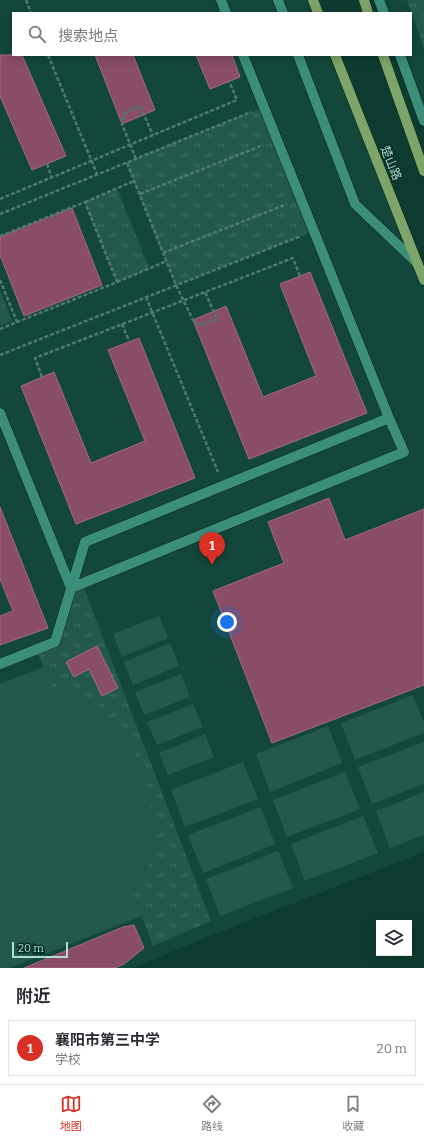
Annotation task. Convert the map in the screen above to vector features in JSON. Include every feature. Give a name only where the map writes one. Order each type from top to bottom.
[{"type":"main road","points":[[313,0],[318,12]]},
{"type":"main road","points":[[364,0],[368,12]]},
{"type":"main road","name":"楚山路","points":[[335,56],[424,280]]},
{"type":"main road","points":[[383,56],[424,171]]},
{"type":"street","points":[[221,0],[226,12]]},
{"type":"street","points":[[278,0],[282,12]]},
{"type":"street","points":[[380,0],[384,12]]},
{"type":"street","points":[[71,588],[404,452],[243,56]]},
{"type":"street","points":[[298,56],[355,204],[418,264]]},
{"type":"street","points":[[400,56],[424,121]]},
{"type":"street","points":[[0,413],[71,588]]},
{"type":"street","points":[[0,664],[55,642],[85,542],[389,418]]},
{"type":"path","points":[[26,0],[31,12]]},
{"type":"path","points":[[48,56],[98,174]]},
{"type":"path","points":[[0,199],[237,100],[229,81]]},
{"type":"path","points":[[136,159],[122,124],[125,113],[140,106],[153,135]]},
{"type":"path","points":[[0,214],[264,107]]},
{"type":"path","points":[[140,194],[277,139]]},
{"type":"path","points":[[126,162],[176,285],[193,320],[200,325],[217,319],[205,292]]},
{"type":"path","points":[[47,164],[52,178]]},
{"type":"path","points":[[0,236],[85,202],[134,180]]},
{"type":"path","points":[[163,254],[301,199]]},
{"type":"path","points":[[85,202],[117,282]]},
{"type":"path","points":[[0,355],[314,231]]},
{"type":"path","points":[[42,377],[35,358],[293,258],[300,276]]},
{"type":"path","points":[[0,329],[167,261]]},
{"type":"path","points":[[0,280],[17,322]]},
{"type":"path","points":[[146,297],[224,486]]},
{"type":"path","points":[[122,324],[129,341]]},
{"type":"shaded area","points":[[0,0],[316,0],[321,12],[12,12],[12,56],[337,56],[424,278],[424,852],[210,936],[133,968],[0,968]]},
{"type":"shaded area","points":[[379,0],[424,0],[424,121],[400,56],[412,56],[412,12],[384,12]]},
{"type":"green space","points":[[407,0],[424,0],[424,49],[412,12]]},
{"type":"green space","points":[[264,107],[314,231],[176,285],[126,162]]},
{"type":"green space","points":[[117,189],[149,268],[117,282],[85,202]]},
{"type":"green space","points":[[0,291],[12,321],[0,325]]},
{"type":"green space","points":[[82,583],[211,921],[153,946],[133,893],[148,866],[83,700],[54,689],[36,650],[55,640],[71,588]]},
{"type":"green space","points":[[159,616],[168,638],[122,657],[113,634]]},
{"type":"green space","points":[[170,643],[179,666],[133,685],[124,662]]},
{"type":"green space","points":[[44,667],[54,689],[82,699],[97,708],[111,720],[132,748],[140,764],[149,798],[152,821],[151,847],[147,866],[133,893],[142,916],[9,968],[0,968],[0,684]]},
{"type":"green space","points":[[181,674],[190,697],[144,715],[135,692]]},
{"type":"green space","points":[[413,695],[424,723],[424,733],[355,760],[341,723]]},
{"type":"green space","points":[[193,704],[203,727],[157,745],[147,722]]},
{"type":"green space","points":[[328,726],[342,763],[270,792],[256,754]]},
{"type":"green space","points":[[205,734],[214,757],[168,775],[159,753]]},
{"type":"green space","points":[[424,742],[424,784],[372,804],[358,767]]},
{"type":"green space","points":[[243,762],[258,799],[185,827],[171,790]]},
{"type":"green space","points":[[345,772],[360,809],[287,837],[273,800]]},
{"type":"green space","points":[[424,792],[424,835],[390,848],[376,811]]},
{"type":"green space","points":[[261,807],[275,844],[203,873],[188,835]]},
{"type":"green space","points":[[363,816],[378,853],[305,881],[291,844]]},
{"type":"green space","points":[[278,851],[293,888],[220,916],[206,879]]},
{"type":"building","points":[[0,55],[22,56],[66,156],[32,170],[0,96]]},
{"type":"building","points":[[95,56],[133,56],[155,110],[122,124]]},
{"type":"building","points":[[196,56],[232,56],[240,77],[210,89]]},
{"type":"building","points":[[72,208],[102,285],[24,316],[0,255],[0,237]]},
{"type":"building","points":[[310,272],[367,413],[249,459],[193,320],[226,306],[263,397],[316,376],[280,284]]},
{"type":"building","points":[[139,338],[195,478],[76,524],[21,386],[54,372],[91,463],[145,441],[108,350]]},
{"type":"building","points":[[329,498],[345,540],[424,509],[424,685],[272,743],[213,591],[284,563],[268,522]]},
{"type":"building","points":[[0,507],[48,628],[0,645],[0,616],[13,611],[0,579]]},
{"type":"building","points":[[97,646],[118,688],[102,696],[89,669],[74,677],[66,662]]},
{"type":"building","points":[[134,925],[144,948],[124,964],[115,968],[24,968],[123,927]]},
{"type":"place","name":"襄阳市第三中学","points":[[212,565]]}]
